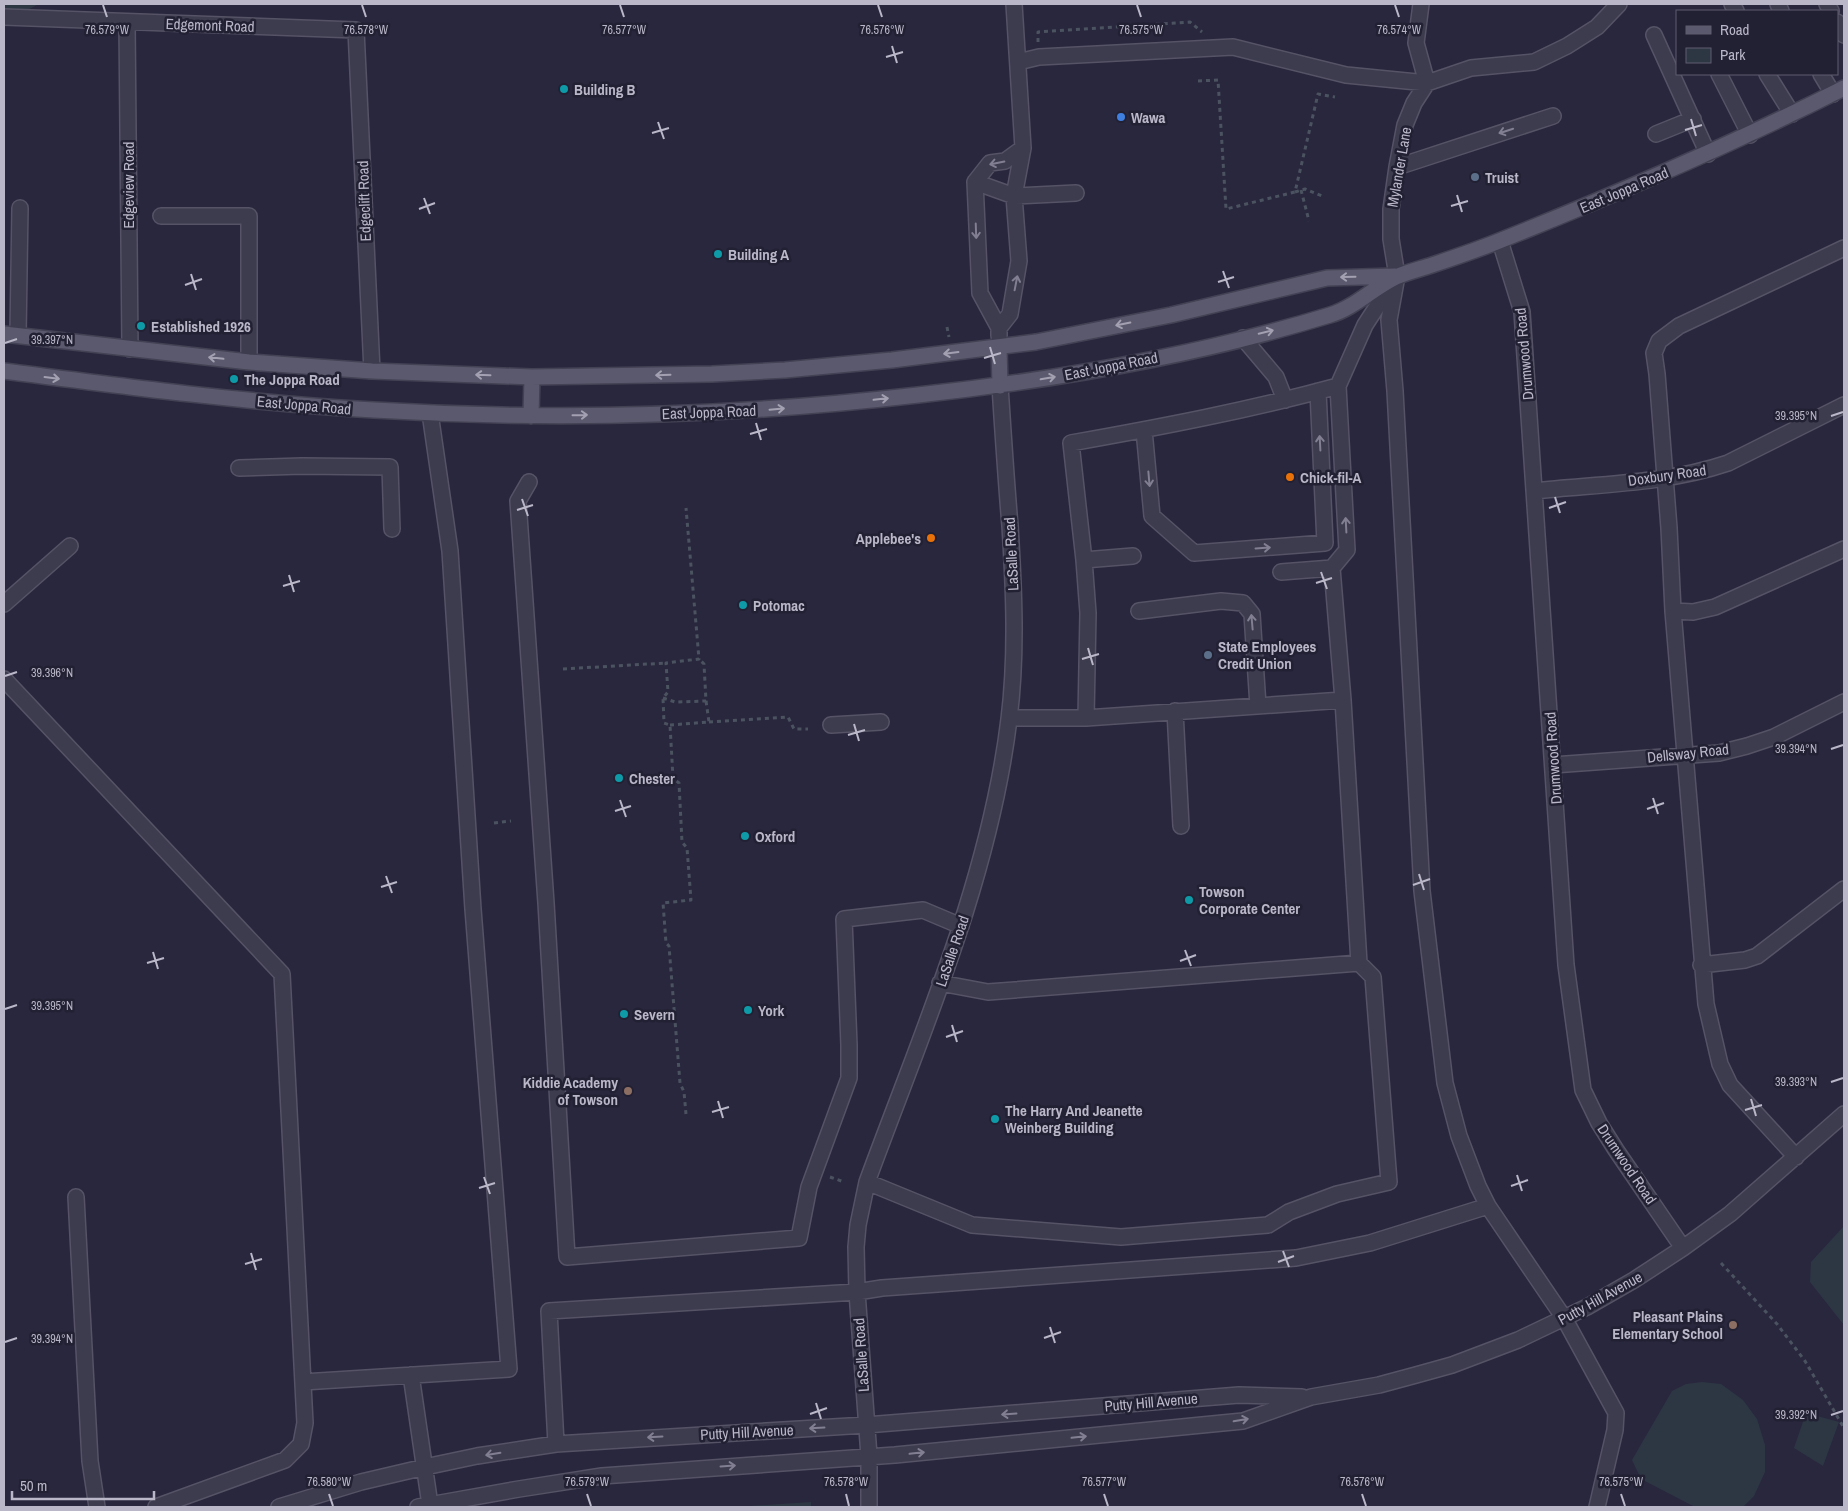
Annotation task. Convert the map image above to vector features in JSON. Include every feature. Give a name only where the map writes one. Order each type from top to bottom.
[{"type":"main road","name":"East Joppa Road","points":[[4,371],[227,399],[321,407],[531,416],[766,410],[1000,386],[1149,360],[1244,338],[1337,313],[1397,276],[1500,241],[1708,154],[1839,91]]},
{"type":"main road","name":"East Joppa Road","points":[[11,335],[249,362],[372,371],[532,377],[645,376],[785,370],[999,347],[1036,342],[1171,315],[1327,278],[1397,276]]},
{"type":"main road","points":[[999,347],[1000,386]]},
{"type":"main road","points":[[531,416],[532,377]]},
{"type":"street","points":[[999,328],[1010,314],[1019,261],[1014,196],[1023,148],[1014,4]]},
{"type":"street","points":[[1422,4],[1416,43],[1427,83]]},
{"type":"street","points":[[1018,62],[1039,57],[1234,47],[1346,75],[1427,83],[1472,68],[1534,62],[1567,46],[1597,27],[1619,4]]},
{"type":"street","name":"Edgemont Road","points":[[4,17],[356,30]]},
{"type":"street","name":"Edgeview Road","points":[[127,22],[130,349]]},
{"type":"street","points":[[1838,24],[1844,36]]},
{"type":"street","name":"Edgeclift Road","points":[[356,30],[372,371]]},
{"type":"street","points":[[1654,35],[1708,154]]},
{"type":"street","points":[[1720,75],[1750,135]]},
{"type":"street","points":[[1770,75],[1792,114]]},
{"type":"street","points":[[1822,75],[1839,91]]},
{"type":"street","name":"Mylander Lane","points":[[1397,276],[1391,239],[1391,209],[1397,167],[1405,125],[1414,103],[1427,83]]},
{"type":"street","points":[[1397,167],[1553,116]]},
{"type":"street","points":[[1656,134],[1693,119]]},
{"type":"street","points":[[999,347],[999,328],[980,293],[975,182],[990,163],[1005,161],[1023,148]]},
{"type":"street","points":[[975,182],[1014,196],[1076,193]]},
{"type":"street","points":[[11,335],[20,208]]},
{"type":"street","points":[[161,216],[249,216],[249,362]]},
{"type":"street","name":"Drumwood Road","points":[[1500,241],[1522,312],[1566,965],[1583,1090],[1588,1103],[1611,1143],[1683,1248]]},
{"type":"street","points":[[1796,1156],[1730,1085],[1720,1064],[1706,1004],[1701,965],[1654,353],[1659,341],[1679,326],[1844,248]]},
{"type":"street","points":[[1281,572],[1332,568],[1348,550],[1338,386],[1364,325],[1397,276]]},
{"type":"street","points":[[1397,276],[1388,320],[1395,391],[1422,891],[1445,1083],[1459,1136],[1478,1186],[1488,1206],[1564,1318],[1616,1413],[1615,1430],[1597,1507]]},
{"type":"street","points":[[1244,338],[1276,377],[1285,400]]},
{"type":"street","name":"LaSalle Road","points":[[869,1507],[869,1456],[857,1292],[858,1225],[867,1182],[961,926],[993,809],[1010,718],[1014,640],[1012,570],[1000,386]]},
{"type":"street","points":[[1086,718],[1088,613],[1071,443],[1144,430],[1285,400],[1338,386]]},
{"type":"street","points":[[1144,430],[1152,516],[1194,553],[1325,543],[1318,391]]},
{"type":"street","name":"Doxbury Road","points":[[1535,490],[1665,479],[1713,468],[1728,463],[1844,405]]},
{"type":"street","points":[[303,1382],[509,1369],[473,909],[450,551],[430,413]]},
{"type":"street","points":[[239,468],[302,466],[390,467],[392,528]]},
{"type":"street","points":[[529,482],[518,501],[546,903],[567,1257],[799,1238],[809,1187],[849,1078],[844,918],[923,910],[961,926]]},
{"type":"street","points":[[4,604],[70,546]]},
{"type":"street","points":[[1673,611],[1693,612],[1715,607],[1844,549]]},
{"type":"street","points":[[1084,560],[1134,556]]},
{"type":"street","points":[[867,1182],[972,1225],[1121,1237],[1268,1225],[1289,1212],[1337,1194],[1389,1182],[1373,977],[1358,963],[1343,700],[1332,568]]},
{"type":"street","points":[[1140,611],[1222,601],[1243,603],[1252,614],[1258,706]]},
{"type":"street","points":[[4,679],[282,974],[305,1422],[301,1444],[285,1460],[156,1507]]},
{"type":"street","points":[[1010,718],[1086,718],[1343,700]]},
{"type":"street","name":"Dellsway Road","points":[[1553,765],[1686,756],[1728,750],[1774,737],[1844,702]]},
{"type":"street","points":[[1175,711],[1181,826]]},
{"type":"street","points":[[831,725],[881,722]]},
{"type":"street","points":[[1701,965],[1745,960],[1757,956],[1844,889]]},
{"type":"street","points":[[940,983],[988,992],[1358,963]]},
{"type":"street","name":"Putty Hill Avenue","points":[[424,1506],[602,1476],[869,1456],[1243,1420],[1311,1397],[1379,1385],[1452,1365],[1518,1340],[1564,1318],[1620,1288],[1683,1248],[1744,1202],[1844,1114]]},
{"type":"street","points":[[76,1197],[90,1460],[97,1507]]},
{"type":"street","points":[[556,1444],[549,1311],[857,1292],[1296,1258],[1370,1243],[1488,1206]]},
{"type":"street","points":[[411,1375],[424,1467],[424,1506]]},
{"type":"street","name":"Putty Hill Avenue","points":[[279,1507],[361,1482],[424,1467],[476,1456],[556,1444],[866,1425],[1239,1395],[1311,1397]]},
{"type":"path","points":[[1039,48],[1038,32],[1190,22],[1205,35]]},
{"type":"path","points":[[1218,74],[1226,209],[1305,189],[1322,196]]},
{"type":"path","points":[[1198,81],[1218,80]]},
{"type":"path","points":[[1296,192],[1318,94],[1335,98]]},
{"type":"path","points":[[1301,190],[1309,221]]},
{"type":"path","points":[[947,328],[949,340]]},
{"type":"path","points":[[686,508],[699,659],[704,664],[709,722]]},
{"type":"path","points":[[563,669],[666,663],[699,659]]},
{"type":"path","points":[[666,663],[668,692],[663,698],[664,723],[670,725],[788,717],[794,729],[808,729]]},
{"type":"path","points":[[663,698],[675,702],[706,702]]},
{"type":"path","points":[[670,725],[673,778],[679,783],[682,842],[687,848],[691,900],[663,903],[666,943],[669,946],[680,1083],[684,1092],[686,1114]]},
{"type":"path","points":[[494,823],[511,821]]},
{"type":"path","points":[[1721,1263],[1777,1324],[1806,1361],[1844,1428]]},
{"type":"green space","points":[[4,4],[39,4],[12,18],[4,15]]},
{"type":"green space","points":[[1844,1226],[1844,1325],[1810,1282],[1811,1262]]},
{"type":"green space","points":[[1702,1382],[1721,1384],[1743,1400],[1757,1419],[1765,1445],[1765,1472],[1754,1496],[1743,1507],[1695,1507],[1641,1479],[1632,1460],[1672,1391],[1686,1384]]},
{"type":"green space","points":[[1806,1413],[1839,1422],[1823,1466],[1794,1448]]},
{"type":"green space","points":[[811,1502],[811,1507],[735,1507]]},
{"type":"place","name":"Building B","points":[[564,89]]},
{"type":"place","name":"Wawa","points":[[1121,117]]},
{"type":"place","name":"Truist","points":[[1475,177]]},
{"type":"place","name":"Building A","points":[[718,254]]},
{"type":"place","name":"Established 1926","points":[[141,326]]},
{"type":"place","name":"The Joppa Road","points":[[234,379]]},
{"type":"place","name":"Chick-fil-A","points":[[1290,477]]},
{"type":"place","name":"Applebee's","points":[[931,538]]},
{"type":"place","name":"Potomac","points":[[743,605]]},
{"type":"place","name":"State Employees Credit Union","points":[[1208,655]]},
{"type":"place","name":"Chester","points":[[619,778]]},
{"type":"place","name":"Oxford","points":[[745,836]]},
{"type":"place","name":"Towson Corporate Center","points":[[1189,900]]},
{"type":"place","name":"York","points":[[748,1010]]},
{"type":"place","name":"Severn","points":[[624,1014]]},
{"type":"place","name":"Kiddie Academy of Towson","points":[[628,1091]]},
{"type":"place","name":"The Harry And Jeanette Weinberg Building","points":[[995,1119]]},
{"type":"place","name":"Pleasant Plains Elementary School","points":[[1733,1325]]}]
